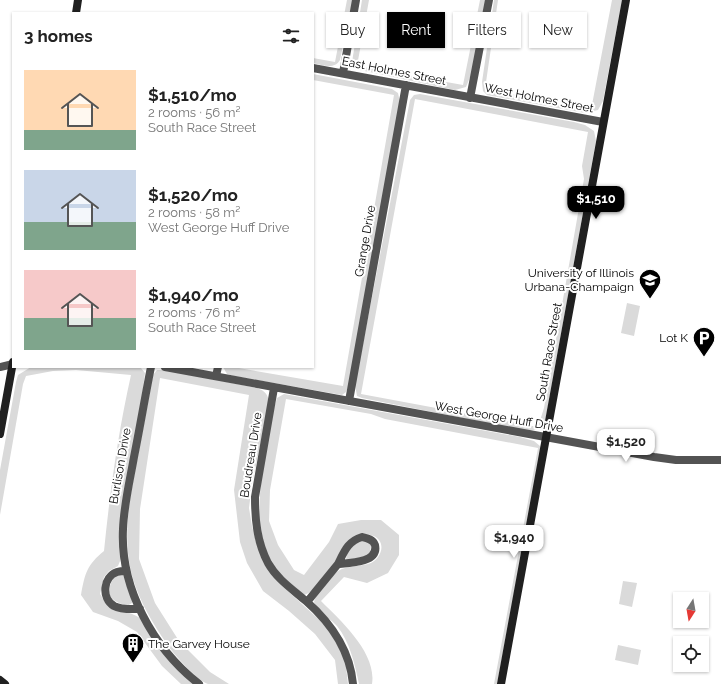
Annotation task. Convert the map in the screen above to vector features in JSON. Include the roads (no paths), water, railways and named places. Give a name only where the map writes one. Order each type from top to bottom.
[{"type":"street","points":[[76,12],[78,0]]},
{"type":"street","points":[[343,73],[356,0]]},
{"type":"street","points":[[470,98],[489,0]]},
{"type":"street","name":"South Race Street","points":[[501,684],[626,0]]},
{"type":"street","name":"East Holmes Street","points":[[314,68],[470,98]]},
{"type":"street","name":"Grange Drive","points":[[349,402],[406,85]]},
{"type":"street","name":"West Holmes Street","points":[[470,98],[604,122]]},
{"type":"street","points":[[0,367],[12,363]]},
{"type":"street","points":[[0,434],[12,368]]},
{"type":"street","name":"Burlison Drive","points":[[151,368],[142,408],[124,517],[124,554],[126,571],[140,609],[158,639],[175,661],[199,684]]},
{"type":"street","name":"West George Huff Drive","points":[[171,368],[654,457],[676,460],[721,460]]},
{"type":"street","points":[[216,376],[218,368]]},
{"type":"street","name":"Boudreau Drive","points":[[274,388],[255,497],[257,531],[265,556],[276,574],[286,586],[307,602],[331,627],[348,659],[352,672],[353,684]]},
{"type":"street","points":[[307,602],[338,564],[344,552],[351,543],[362,537],[373,541],[375,551],[368,559],[360,562],[338,564]]},
{"type":"street","points":[[126,571],[116,572],[108,578],[104,588],[107,597],[114,606],[129,609],[140,609]]},
{"type":"street","points":[[0,680],[5,684]]},
{"type":"place","name":"University of Illinois Urbana-Champaign","points":[[650,300]]},
{"type":"place","name":"Lot K","points":[[704,358]]},
{"type":"place","name":"The Garvey House","points":[[133,664]]}]
